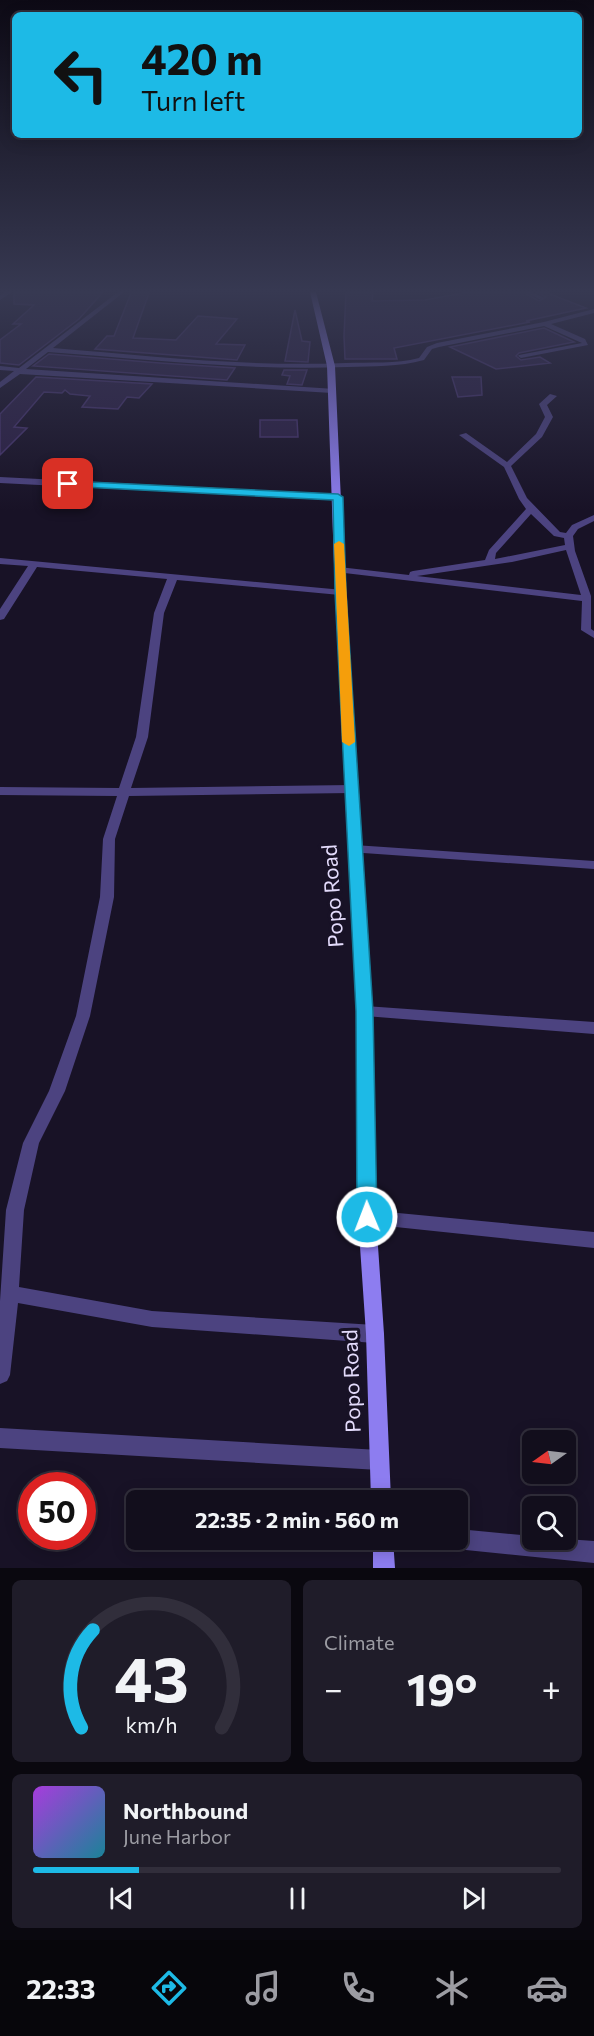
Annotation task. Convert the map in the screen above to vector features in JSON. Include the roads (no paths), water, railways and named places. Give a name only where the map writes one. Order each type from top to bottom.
[{"type":"main road","name":"Popo Road","points":[[331,366],[340,592],[365,1011],[367,1217],[375,1334],[380,1490]]},
{"type":"main road","points":[[383,1550],[384,1568]]},
{"type":"street","points":[[0,386],[29,365]]},
{"type":"street","points":[[268,365],[345,365]]},
{"type":"street","points":[[0,368],[332,391]]},
{"type":"street","points":[[507,466],[539,435],[549,417],[543,404],[553,396]]},
{"type":"street","points":[[463,435],[507,466],[523,499],[531,509],[557,534],[568,536]]},
{"type":"street","points":[[0,480],[338,497]]},
{"type":"street","points":[[489,562],[492,552],[531,509]]},
{"type":"street","points":[[594,518],[575,527],[568,536],[569,548],[578,568],[586,599],[586,630],[594,635]]},
{"type":"street","points":[[575,527],[594,527]]},
{"type":"street","points":[[398,577],[569,548]]},
{"type":"street","points":[[0,561],[340,592]]},
{"type":"street","points":[[0,618],[34,564]]},
{"type":"street","points":[[339,570],[586,599]]},
{"type":"street","points":[[0,1375],[10,1293],[17,1199],[31,1143],[57,1090],[83,1016],[107,897],[110,839],[115,816],[142,737],[159,613],[173,577]]},
{"type":"street","points":[[0,791],[352,789]]},
{"type":"street","points":[[354,849],[594,865]]},
{"type":"street","points":[[365,1011],[594,1028]]},
{"type":"street","points":[[367,1217],[594,1240]]},
{"type":"street","points":[[10,1293],[152,1319],[375,1334]]},
{"type":"street","points":[[0,1438],[379,1460]]},
{"type":"street","points":[[468,1540],[594,1552]]}]
